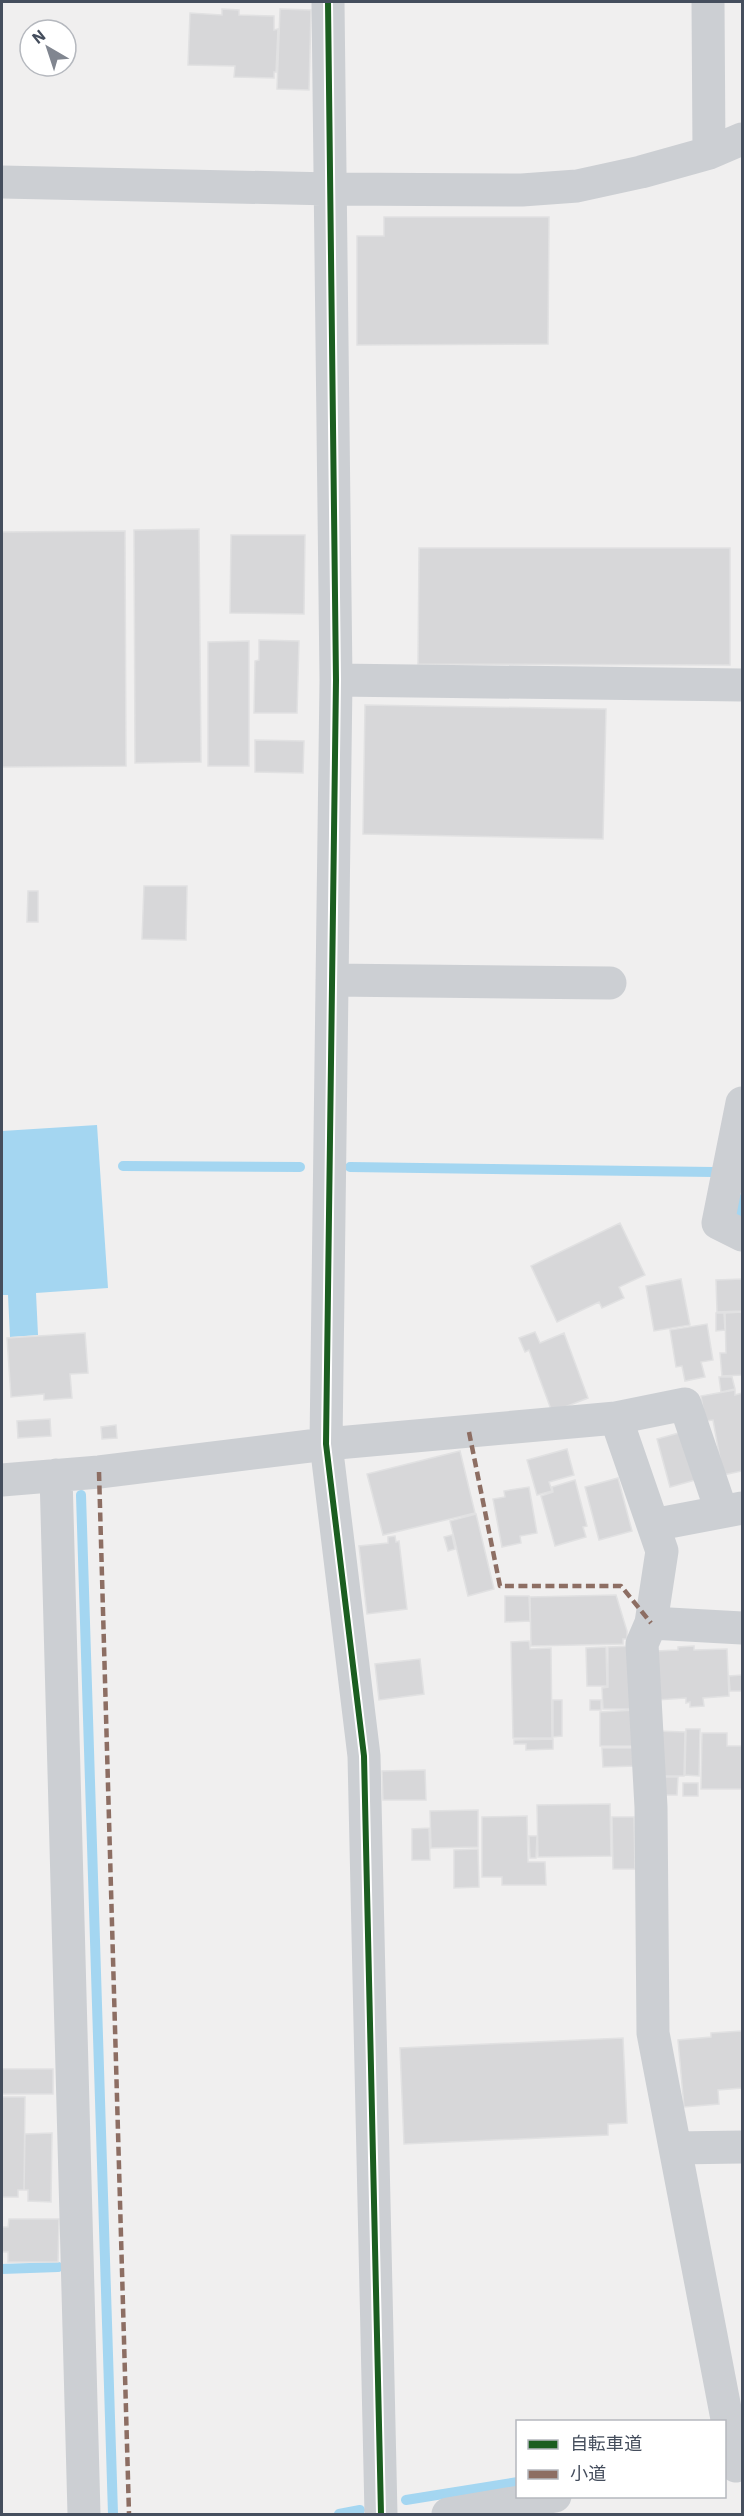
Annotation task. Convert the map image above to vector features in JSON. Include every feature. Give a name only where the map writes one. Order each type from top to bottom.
[{"type":"street","points":[[328,2],[336,680],[326,1444],[364,1756],[381,2514]]},
{"type":"street","points":[[708,2],[709,153]]},
{"type":"street","points":[[2,182],[332,189],[522,190],[577,186],[709,153],[742,139]]},
{"type":"street","points":[[336,680],[742,685]]},
{"type":"street","points":[[332,980],[610,983]]},
{"type":"street","points":[[742,1103],[718,1223],[742,1235]]},
{"type":"street","points":[[2,1480],[99,1472],[326,1444],[616,1418],[685,1404],[732,1509],[653,1525]]},
{"type":"street","points":[[616,1418],[662,1551],[651,1623],[642,1644],[651,1807],[653,2033],[725,2420]]},
{"type":"street","points":[[56,1475],[84,2514]]},
{"type":"street","points":[[651,1623],[742,1628]]},
{"type":"street","points":[[675,2148],[742,2147]]},
{"type":"street","points":[[726,2423],[734,2466]]},
{"type":"street","points":[[448,2514],[543,2498]]},
{"type":"water","points":[[97,1125],[108,1288],[36,1293],[38,1335],[10,1337],[8,1295],[2,1295],[2,1131]]},
{"type":"building","points":[[222,9],[239,10],[239,15],[274,16],[274,30],[278,29],[274,78],[234,77],[235,66],[188,65],[190,13],[222,15]]},
{"type":"building","points":[[280,9],[311,10],[309,90],[277,89]]},
{"type":"building","points":[[384,217],[549,217],[548,344],[357,345],[357,236],[384,236]]},
{"type":"building","points":[[199,529],[201,762],[135,763],[134,530]]},
{"type":"building","points":[[125,531],[126,766],[2,767],[2,532]]},
{"type":"building","points":[[231,535],[305,535],[304,614],[230,613]]},
{"type":"building","points":[[419,548],[730,548],[730,665],[418,664]]},
{"type":"building","points":[[259,640],[299,641],[297,713],[254,713],[255,661],[259,660]]},
{"type":"building","points":[[249,641],[249,766],[208,766],[208,642]]},
{"type":"building","points":[[365,705],[606,709],[603,839],[363,834]]},
{"type":"building","points":[[255,740],[304,741],[303,773],[255,772]]},
{"type":"building","points":[[144,886],[187,886],[186,940],[142,939]]},
{"type":"building","points":[[28,891],[38,891],[38,922],[27,922]]},
{"type":"building","points":[[620,1223],[645,1275],[619,1287],[624,1298],[602,1308],[599,1302],[557,1322],[531,1266]]},
{"type":"building","points":[[681,1279],[690,1325],[654,1331],[646,1286]]},
{"type":"building","points":[[742,1279],[742,1311],[717,1312],[716,1280]]},
{"type":"building","points":[[742,1312],[742,1375],[722,1376],[720,1353],[726,1353],[725,1313]]},
{"type":"building","points":[[716,1313],[724,1313],[725,1330],[716,1331]]},
{"type":"building","points":[[707,1324],[713,1360],[701,1362],[705,1377],[685,1381],[682,1366],[676,1367],[670,1330]]},
{"type":"building","points":[[535,1332],[540,1343],[564,1333],[588,1398],[552,1412],[529,1350],[525,1352],[519,1338]]},
{"type":"building","points":[[85,1333],[88,1373],[70,1374],[72,1398],[44,1400],[44,1394],[11,1397],[7,1338]]},
{"type":"building","points":[[719,1377],[732,1377],[735,1389],[721,1392]]},
{"type":"building","points":[[735,1390],[735,1395],[742,1393],[742,1471],[723,1475],[713,1420],[705,1421],[701,1396]]},
{"type":"building","points":[[50,1419],[51,1436],[18,1438],[17,1421]]},
{"type":"building","points":[[116,1425],[117,1438],[102,1439],[101,1427]]},
{"type":"building","points":[[686,1431],[699,1479],[670,1487],[657,1439]]},
{"type":"building","points":[[567,1449],[574,1475],[549,1482],[552,1491],[537,1495],[527,1460]]},
{"type":"building","points":[[460,1451],[475,1513],[383,1535],[367,1474]]},
{"type":"building","points":[[618,1478],[632,1531],[599,1540],[585,1487]]},
{"type":"building","points":[[575,1480],[587,1526],[583,1527],[586,1537],[555,1546],[541,1496],[553,1492],[552,1487]]},
{"type":"building","points":[[529,1487],[537,1533],[520,1536],[521,1543],[502,1547],[493,1499],[505,1497],[504,1491]]},
{"type":"building","points":[[476,1514],[494,1589],[468,1596],[450,1521]]},
{"type":"building","points":[[452,1535],[455,1549],[448,1551],[444,1537]]},
{"type":"building","points":[[395,1536],[396,1542],[399,1541],[407,1609],[367,1614],[359,1546],[388,1543],[388,1537]]},
{"type":"building","points":[[616,1595],[627,1631],[627,1639],[623,1639],[623,1644],[531,1646],[530,1597]]},
{"type":"building","points":[[505,1596],[529,1596],[530,1621],[505,1622]]},
{"type":"building","points":[[529,1641],[530,1649],[551,1648],[552,1738],[513,1738],[511,1642]]},
{"type":"building","points":[[634,1646],[635,1709],[603,1709],[602,1688],[608,1687],[608,1647]]},
{"type":"building","points":[[694,1646],[694,1650],[727,1649],[729,1696],[703,1698],[704,1706],[690,1707],[690,1702],[686,1703],[686,1698],[657,1700],[656,1651],[678,1650],[678,1647]]},
{"type":"building","points":[[606,1647],[607,1686],[587,1686],[586,1648]]},
{"type":"building","points":[[420,1659],[424,1694],[379,1700],[375,1664]]},
{"type":"building","points":[[742,1675],[742,1691],[730,1691],[729,1676]]},
{"type":"building","points":[[553,1700],[562,1700],[562,1736],[553,1737]]},
{"type":"building","points":[[590,1700],[601,1700],[601,1710],[590,1710]]},
{"type":"building","points":[[635,1710],[636,1746],[600,1746],[600,1712]]},
{"type":"building","points":[[686,1729],[700,1729],[699,1776],[685,1775]]},
{"type":"building","points":[[656,1731],[685,1732],[684,1776],[655,1776]]},
{"type":"building","points":[[702,1733],[727,1733],[727,1746],[742,1746],[742,1789],[701,1789]]},
{"type":"building","points":[[553,1739],[553,1749],[526,1750],[526,1744],[514,1744],[514,1740]]},
{"type":"building","points":[[602,1748],[636,1748],[636,1766],[603,1767]]},
{"type":"building","points":[[425,1770],[426,1800],[383,1800],[382,1771]]},
{"type":"building","points":[[661,1777],[678,1777],[677,1795],[660,1795]]},
{"type":"building","points":[[683,1783],[698,1783],[698,1796],[683,1796]]},
{"type":"building","points":[[610,1804],[611,1856],[538,1857],[537,1805]]},
{"type":"building","points":[[478,1810],[478,1847],[431,1848],[430,1811]]},
{"type":"building","points":[[527,1816],[528,1862],[545,1862],[546,1885],[502,1885],[502,1877],[482,1877],[482,1817]]},
{"type":"building","points":[[612,1817],[634,1817],[635,1869],[613,1869]]},
{"type":"building","points":[[429,1828],[430,1860],[412,1860],[412,1829]]},
{"type":"building","points":[[529,1836],[537,1836],[536,1858],[530,1858]]},
{"type":"building","points":[[478,1849],[479,1887],[454,1888],[454,1850]]},
{"type":"building","points":[[742,2031],[742,2088],[718,2090],[719,2104],[684,2107],[678,2040],[711,2037],[711,2033]]},
{"type":"building","points":[[623,2038],[627,2123],[608,2124],[608,2135],[404,2144],[400,2048]]},
{"type":"building","points":[[2,2069],[53,2069],[53,2094],[2,2094]]},
{"type":"building","points":[[2,2097],[25,2097],[24,2190],[18,2190],[18,2197],[2,2197]]},
{"type":"building","points":[[52,2133],[51,2202],[28,2201],[28,2190],[24,2190],[25,2134]]},
{"type":"building","points":[[9,2219],[59,2219],[58,2262],[8,2262],[8,2252],[2,2252],[2,2227],[8,2227]]},
{"type":"waterway","points":[[123,1166],[300,1167]]},
{"type":"waterway","points":[[350,1167],[713,1172]]},
{"type":"waterway","points":[[739,1199],[736,1212],[742,1215]]},
{"type":"waterway","points":[[81,1495],[113,2514]]},
{"type":"waterway","points":[[2,2269],[58,2267]]},
{"type":"waterway","points":[[406,2500],[516,2482]]},
{"type":"waterway","points":[[339,2514],[360,2510]]},
{"type":"marked path","points":[[469,1432],[500,1586],[621,1586],[651,1623]]},
{"type":"marked path","points":[[99,1472],[129,2514]]},
{"type":"cycle path","points":[[328,2],[336,680],[326,1444],[364,1756],[381,2514]]}]
